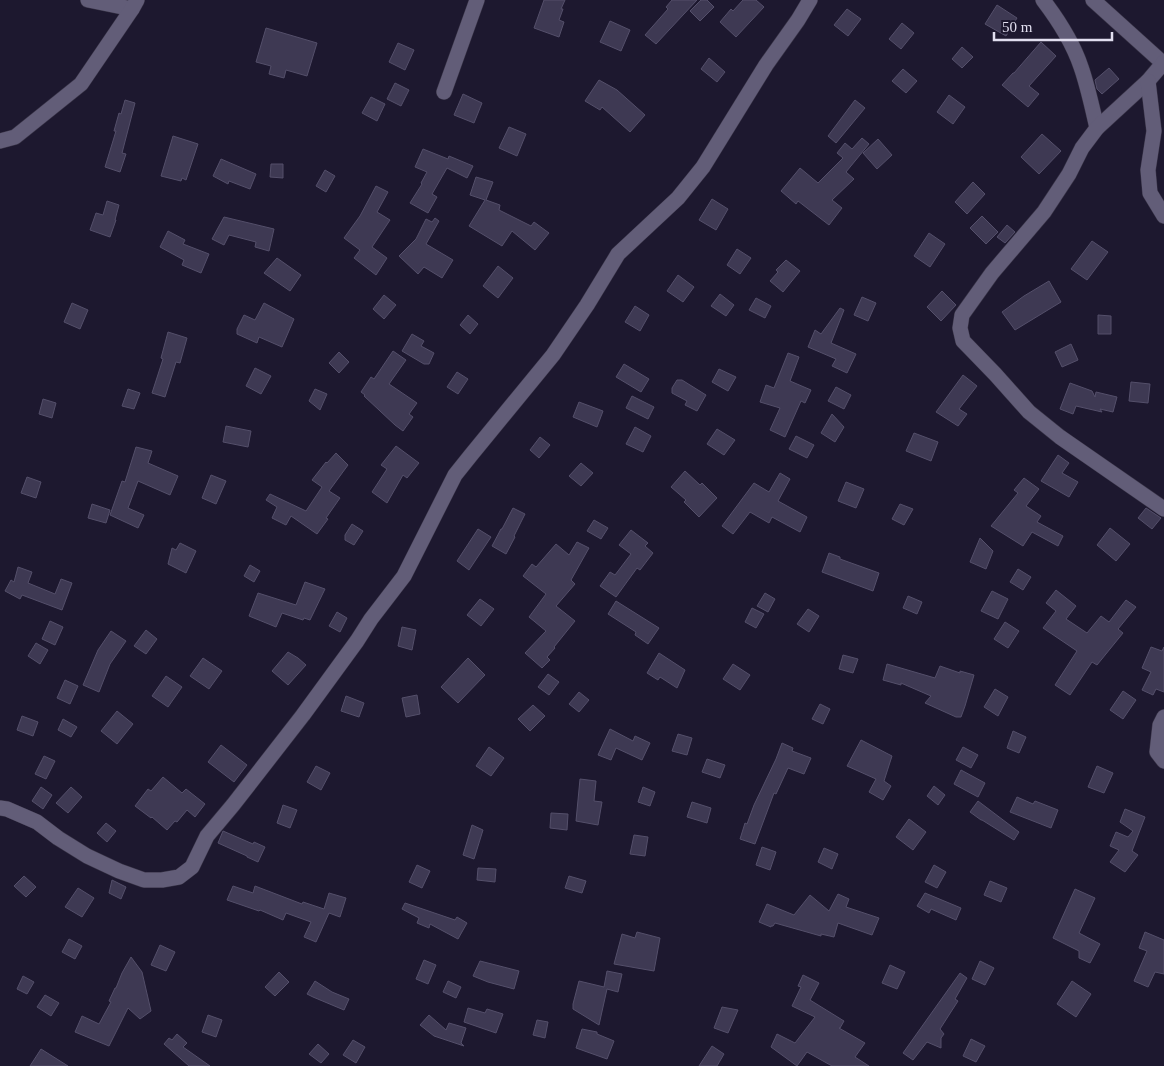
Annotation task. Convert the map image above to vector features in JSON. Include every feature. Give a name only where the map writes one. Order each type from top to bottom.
[{"type":"street","points":[[0,141],[15,137],[81,84],[134,4],[88,0]]},
{"type":"street","points":[[444,92],[477,0]]},
{"type":"street","points":[[0,808],[7,809],[37,822],[87,856],[144,880],[179,878],[192,867],[206,836],[234,806],[404,576],[455,475],[470,454],[554,355],[618,254],[678,198],[703,168],[766,65],[810,0]]},
{"type":"street","points":[[1043,0],[1067,36],[1078,59],[1090,96],[1097,128]]},
{"type":"street","points":[[1093,0],[1164,63],[1148,81],[1097,128],[1082,148],[1069,174],[1044,212],[992,273],[962,315],[960,328],[963,341],[1030,412],[1060,437],[1164,509]]},
{"type":"street","points":[[1148,81],[1154,131],[1148,170],[1150,193],[1164,216]]},
{"type":"street","points":[[1164,717],[1160,725],[1157,752],[1164,761]]},
{"type":"building","points":[[544,0],[565,0],[559,20],[564,22],[559,37],[534,28]]},
{"type":"building","points":[[672,0],[697,0],[656,44],[645,35],[668,9],[666,7]]},
{"type":"building","points":[[701,0],[707,0],[714,7],[700,21],[690,11]]},
{"type":"building","points":[[743,0],[756,0],[764,7],[736,37],[720,22],[731,9],[733,11]]},
{"type":"building","points":[[997,5],[1017,18],[1006,36],[985,24]]},
{"type":"building","points":[[847,9],[861,19],[848,36],[834,25]]},
{"type":"building","points":[[610,21],[630,30],[621,51],[600,42]]},
{"type":"building","points":[[902,23],[914,33],[901,49],[889,39]]},
{"type":"building","points":[[266,28],[317,43],[307,76],[286,70],[284,78],[269,74],[271,66],[256,62]]},
{"type":"building","points":[[1041,42],[1056,56],[1029,86],[1039,94],[1028,107],[1002,85]]},
{"type":"building","points":[[398,43],[414,50],[405,70],[389,62]]},
{"type":"building","points":[[962,47],[973,57],[962,68],[952,59]]},
{"type":"building","points":[[709,58],[725,72],[717,82],[701,69]]},
{"type":"building","points":[[1109,68],[1119,79],[1102,94],[1097,89],[1095,80]]},
{"type":"building","points":[[903,69],[917,81],[906,93],[892,81]]},
{"type":"building","points":[[599,80],[617,90],[645,115],[630,132],[602,107],[600,110],[585,101]]},
{"type":"building","points":[[395,83],[409,90],[401,106],[387,99]]},
{"type":"building","points":[[463,94],[482,103],[474,123],[454,115]]},
{"type":"building","points":[[949,95],[965,107],[953,124],[937,112]]},
{"type":"building","points":[[371,97],[385,104],[377,121],[362,113]]},
{"type":"building","points":[[125,100],[135,103],[122,153],[126,154],[120,172],[105,167],[116,131],[114,131],[119,113],[121,114]]},
{"type":"building","points":[[855,100],[865,108],[836,143],[828,136]]},
{"type":"building","points":[[509,127],[526,134],[517,156],[499,148]]},
{"type":"building","points":[[1042,134],[1061,151],[1039,174],[1021,157]]},
{"type":"building","points":[[173,136],[198,144],[186,180],[182,178],[181,181],[161,176]]},
{"type":"building","points":[[862,138],[869,144],[846,172],[854,179],[832,200],[842,208],[829,225],[798,201],[796,204],[781,191],[800,168],[818,183],[843,158],[837,153],[845,143],[852,149]]},
{"type":"building","points":[[878,139],[892,155],[877,169],[863,153]]},
{"type":"building","points":[[423,149],[448,159],[449,156],[473,166],[467,178],[447,168],[432,194],[437,197],[428,213],[410,203],[427,172],[415,167]]},
{"type":"building","points":[[221,159],[256,174],[250,189],[229,181],[228,184],[213,176]]},
{"type":"building","points":[[271,164],[283,164],[283,178],[270,177]]},
{"type":"building","points":[[325,170],[335,176],[326,192],[316,186]]},
{"type":"building","points":[[476,177],[493,182],[486,200],[500,205],[499,210],[531,226],[534,222],[549,233],[535,250],[512,231],[502,246],[469,226],[485,200],[470,195]]},
{"type":"building","points":[[973,182],[985,194],[967,214],[955,202]]},
{"type":"building","points":[[376,186],[388,192],[377,212],[390,220],[372,247],[387,258],[376,275],[354,258],[360,250],[344,238],[360,216]]},
{"type":"building","points":[[712,199],[728,209],[716,230],[699,220]]},
{"type":"building","points":[[107,201],[119,205],[110,237],[90,230],[96,213],[103,215]]},
{"type":"building","points":[[982,216],[998,232],[986,244],[970,228]]},
{"type":"building","points":[[224,217],[274,229],[269,251],[255,247],[256,242],[229,235],[224,245],[212,239]]},
{"type":"building","points":[[435,218],[439,221],[426,244],[453,260],[442,278],[424,267],[418,274],[399,256],[416,239],[426,219],[432,222]]},
{"type":"building","points":[[1007,225],[1015,232],[1005,243],[997,237]]},
{"type":"building","points":[[168,231],[185,240],[183,244],[209,254],[201,273],[182,265],[184,260],[160,247]]},
{"type":"building","points":[[929,233],[945,244],[930,267],[914,256]]},
{"type":"building","points":[[1092,241],[1108,252],[1087,280],[1071,269]]},
{"type":"building","points":[[737,249],[751,258],[740,274],[727,265]]},
{"type":"building","points":[[277,258],[301,275],[290,291],[264,273]]},
{"type":"building","points":[[786,260],[800,271],[783,292],[770,281],[778,272],[776,270]]},
{"type":"building","points":[[498,266],[513,278],[498,298],[483,286]]},
{"type":"building","points":[[678,275],[694,287],[683,302],[667,291]]},
{"type":"building","points":[[1049,281],[1061,302],[1015,330],[1002,312]]},
{"type":"building","points":[[942,291],[956,305],[941,321],[927,307]]},
{"type":"building","points":[[720,294],[734,305],[726,316],[711,306]]},
{"type":"building","points":[[384,295],[396,305],[384,319],[373,309]]},
{"type":"building","points":[[862,297],[876,303],[868,321],[854,315]]},
{"type":"building","points":[[756,298],[771,306],[765,318],[749,310]]},
{"type":"building","points":[[72,303],[88,310],[80,329],[64,322]]},
{"type":"building","points":[[264,303],[294,319],[282,347],[259,337],[257,343],[237,334],[237,329],[244,315],[255,320]]},
{"type":"building","points":[[635,306],[649,315],[640,331],[625,322]]},
{"type":"building","points":[[840,308],[844,310],[831,343],[856,354],[847,373],[832,366],[836,359],[808,347],[815,330],[821,334]]},
{"type":"building","points":[[468,315],[478,324],[470,334],[460,325]]},
{"type":"building","points":[[1098,315],[1111,316],[1111,334],[1098,334]]},
{"type":"building","points":[[168,332],[187,338],[180,363],[176,362],[165,397],[152,393],[163,359],[161,358]]},
{"type":"building","points":[[412,334],[424,341],[421,346],[434,353],[429,364],[424,364],[402,351]]},
{"type":"building","points":[[1071,344],[1078,360],[1062,367],[1055,352]]},
{"type":"building","points":[[393,351],[406,360],[389,384],[417,403],[409,414],[413,417],[403,431],[361,392],[371,377],[374,379]]},
{"type":"building","points":[[339,352],[349,362],[339,373],[329,363]]},
{"type":"building","points":[[788,353],[799,357],[790,381],[811,390],[805,403],[801,401],[785,437],[770,430],[780,408],[760,402],[766,385],[774,388]]},
{"type":"building","points":[[624,364],[649,379],[641,392],[616,377]]},
{"type":"building","points":[[255,368],[271,376],[261,394],[246,386]]},
{"type":"building","points":[[719,369],[736,377],[728,391],[712,382]]},
{"type":"building","points":[[457,372],[468,379],[458,394],[447,387]]},
{"type":"building","points":[[963,375],[977,386],[959,409],[967,414],[958,426],[936,412]]},
{"type":"building","points":[[677,380],[682,380],[706,395],[697,411],[685,405],[687,401],[672,393],[672,388]]},
{"type":"building","points":[[1131,382],[1150,384],[1148,403],[1129,401]]},
{"type":"building","points":[[1070,383],[1092,391],[1095,397],[1096,392],[1117,397],[1113,412],[1100,409],[1102,412],[1076,406],[1073,414],[1060,409]]},
{"type":"building","points":[[836,387],[851,395],[844,409],[828,401]]},
{"type":"building","points":[[128,389],[140,393],[134,409],[122,406]]},
{"type":"building","points":[[315,389],[327,394],[320,410],[309,401]]},
{"type":"building","points":[[632,396],[654,407],[648,419],[626,408]]},
{"type":"building","points":[[43,399],[56,403],[52,418],[39,414]]},
{"type":"building","points":[[579,402],[603,411],[597,427],[573,417]]},
{"type":"building","points":[[832,414],[844,427],[835,442],[821,433]]},
{"type":"building","points":[[226,426],[251,431],[248,447],[223,442]]},
{"type":"building","points":[[635,427],[651,436],[643,452],[626,444]]},
{"type":"building","points":[[717,429],[735,440],[724,455],[707,444]]},
{"type":"building","points":[[914,433],[938,442],[931,461],[906,451]]},
{"type":"building","points":[[796,436],[814,445],[807,458],[789,449]]},
{"type":"building","points":[[540,437],[550,445],[539,458],[530,450]]},
{"type":"building","points":[[396,446],[419,463],[407,478],[403,475],[387,503],[372,492],[387,469],[381,465]]},
{"type":"building","points":[[136,447],[152,451],[148,463],[178,476],[170,495],[138,481],[128,508],[144,515],[138,528],[110,515],[122,481],[125,482]]},
{"type":"building","points":[[336,453],[348,465],[329,491],[340,498],[317,534],[291,516],[286,525],[272,518],[277,507],[266,500],[270,494],[306,511],[322,487],[312,480]]},
{"type":"building","points":[[1058,455],[1069,463],[1062,473],[1078,482],[1069,497],[1041,481]]},
{"type":"building","points":[[581,463],[593,473],[581,486],[569,476]]},
{"type":"building","points":[[685,471],[700,485],[702,483],[717,498],[699,517],[684,502],[686,500],[671,487]]},
{"type":"building","points":[[780,473],[790,479],[778,501],[807,517],[800,532],[772,517],[769,523],[750,512],[733,534],[722,526],[754,483],[769,492]]},
{"type":"building","points":[[211,475],[226,481],[216,504],[202,498]]},
{"type":"building","points":[[27,477],[41,482],[36,498],[21,493]]},
{"type":"building","points":[[1024,478],[1039,489],[1026,506],[1041,516],[1037,522],[1063,536],[1058,546],[1032,532],[1023,546],[991,526],[1018,493],[1014,490]]},
{"type":"building","points":[[846,482],[864,489],[856,508],[838,501]]},
{"type":"building","points":[[92,504],[110,510],[106,523],[88,518]]},
{"type":"building","points":[[900,504],[913,509],[904,525],[892,519]]},
{"type":"building","points":[[513,508],[525,514],[506,554],[492,546]]},
{"type":"building","points":[[1146,508],[1161,518],[1152,529],[1138,518]]},
{"type":"building","points":[[594,520],[608,528],[601,539],[587,531]]},
{"type":"building","points":[[352,524],[363,531],[354,545],[345,540],[345,535]]},
{"type":"building","points":[[1110,528],[1130,544],[1116,561],[1097,545]]},
{"type":"building","points":[[478,529],[491,537],[469,570],[457,561]]},
{"type":"building","points":[[631,530],[648,543],[645,546],[653,553],[640,570],[637,568],[616,597],[600,586],[610,572],[615,575],[631,554],[619,545]]},
{"type":"building","points":[[980,538],[993,551],[986,569],[970,562]]},
{"type":"building","points":[[577,542],[589,548],[571,580],[575,584],[556,606],[575,621],[554,647],[547,657],[550,660],[542,668],[525,653],[546,631],[529,617],[546,594],[523,576],[532,564],[536,567],[556,544],[569,555]]},
{"type":"building","points":[[180,543],[196,551],[186,573],[168,564],[172,548],[176,550]]},
{"type":"building","points":[[829,553],[879,573],[873,591],[822,572]]},
{"type":"building","points":[[250,565],[260,571],[254,582],[244,576]]},
{"type":"building","points":[[18,567],[32,572],[28,583],[55,594],[61,579],[72,583],[62,610],[22,595],[20,599],[5,591],[11,580],[14,582]]},
{"type":"building","points":[[1018,569],[1031,577],[1023,590],[1010,582]]},
{"type":"building","points":[[305,582],[325,589],[310,620],[304,618],[303,620],[282,613],[276,627],[249,616],[258,593],[296,605]]},
{"type":"building","points":[[1056,590],[1076,606],[1066,619],[1087,633],[1101,616],[1109,622],[1126,600],[1136,607],[1118,629],[1123,633],[1097,665],[1092,662],[1070,695],[1055,685],[1077,651],[1043,628],[1056,611],[1046,603]]},
{"type":"building","points":[[992,591],[1008,599],[998,619],[981,611]]},
{"type":"building","points":[[765,593],[775,599],[768,612],[757,606]]},
{"type":"building","points":[[908,596],[922,602],[917,614],[903,608]]},
{"type":"building","points":[[480,599],[494,609],[481,626],[467,615]]},
{"type":"building","points":[[616,601],[659,628],[648,644],[635,635],[636,632],[608,614]]},
{"type":"building","points":[[752,608],[764,614],[756,628],[745,622]]},
{"type":"building","points":[[808,609],[819,616],[809,632],[797,624]]},
{"type":"building","points":[[337,612],[347,618],[340,632],[329,626]]},
{"type":"building","points":[[50,621],[63,627],[55,645],[42,639]]},
{"type":"building","points":[[1005,622],[1019,631],[1008,648],[994,639]]},
{"type":"building","points":[[402,627],[416,630],[412,650],[398,646]]},
{"type":"building","points":[[146,630],[157,639],[146,654],[134,646]]},
{"type":"building","points":[[111,631],[126,641],[110,664],[99,692],[83,685],[98,650]]},
{"type":"building","points":[[36,643],[48,650],[40,664],[28,656]]},
{"type":"building","points":[[1151,647],[1162,651],[1164,647],[1164,692],[1156,689],[1153,695],[1142,690],[1151,672],[1142,668]]},
{"type":"building","points":[[288,652],[306,665],[288,685],[272,671]]},
{"type":"building","points":[[659,653],[685,670],[677,688],[660,677],[658,680],[647,673]]},
{"type":"building","points":[[843,655],[858,659],[853,673],[839,669]]},
{"type":"building","points":[[203,658],[222,671],[209,689],[190,676]]},
{"type":"building","points":[[468,658],[485,675],[458,703],[441,687]]},
{"type":"building","points":[[733,664],[750,675],[740,690],[723,679]]},
{"type":"building","points":[[887,664],[935,678],[940,666],[960,673],[960,671],[974,675],[961,717],[956,717],[925,703],[931,696],[901,683],[901,685],[883,680]]},
{"type":"building","points":[[548,674],[559,682],[549,695],[538,687]]},
{"type":"building","points":[[166,676],[182,687],[168,707],[152,696]]},
{"type":"building","points":[[65,680],[78,686],[70,704],[57,698]]},
{"type":"building","points":[[995,689],[1008,697],[998,716],[984,707]]},
{"type":"building","points":[[1123,691],[1136,700],[1123,719],[1110,710]]},
{"type":"building","points":[[579,692],[589,700],[579,712],[569,704]]},
{"type":"building","points":[[417,695],[420,714],[406,717],[402,698]]},
{"type":"building","points":[[346,696],[364,703],[359,717],[341,711]]},
{"type":"building","points":[[820,704],[830,709],[823,724],[812,719]]},
{"type":"building","points":[[533,705],[545,716],[530,731],[518,719]]},
{"type":"building","points":[[117,711],[133,724],[117,744],[101,731]]},
{"type":"building","points":[[22,716],[38,722],[33,736],[17,730]]},
{"type":"building","points":[[63,719],[77,727],[71,737],[58,730]]},
{"type":"building","points":[[610,729],[633,741],[635,736],[650,743],[642,760],[616,748],[611,760],[598,755]]},
{"type":"building","points":[[1013,731],[1026,737],[1019,753],[1007,748]]},
{"type":"building","points":[[678,734],[692,738],[687,755],[672,751]]},
{"type":"building","points":[[861,740],[892,756],[884,781],[891,786],[883,800],[869,792],[876,779],[847,766]]},
{"type":"building","points":[[782,743],[793,748],[792,751],[811,758],[804,774],[788,768],[776,794],[774,793],[755,844],[740,839],[745,823],[747,824]]},
{"type":"building","points":[[221,745],[247,765],[234,782],[208,762]]},
{"type":"building","points":[[489,747],[504,758],[491,776],[476,766]]},
{"type":"building","points":[[963,747],[978,755],[971,768],[956,760]]},
{"type":"building","points":[[44,756],[55,761],[46,779],[35,774]]},
{"type":"building","points":[[707,759],[725,765],[720,778],[702,772]]},
{"type":"building","points":[[316,766],[330,773],[321,790],[307,782]]},
{"type":"building","points":[[1097,766],[1113,773],[1104,793],[1088,787]]},
{"type":"building","points":[[961,770],[985,783],[978,797],[954,784]]},
{"type":"building","points":[[163,777],[182,793],[186,789],[205,804],[195,817],[187,810],[167,830],[135,806],[148,789],[151,791]]},
{"type":"building","points":[[580,779],[596,781],[594,801],[602,802],[598,825],[576,821]]},
{"type":"building","points":[[934,786],[945,795],[938,805],[927,796]]},
{"type":"building","points":[[41,787],[52,795],[43,809],[32,801]]},
{"type":"building","points":[[71,787],[82,797],[68,813],[56,803]]},
{"type":"building","points":[[643,787],[655,792],[650,806],[638,802]]},
{"type":"building","points":[[1017,797],[1033,804],[1035,801],[1058,810],[1051,828],[1010,812]]},
{"type":"building","points":[[978,801],[1019,832],[1014,840],[970,812]]},
{"type":"building","points":[[692,802],[711,808],[707,823],[687,817]]},
{"type":"building","points":[[283,805],[297,810],[290,828],[277,823]]},
{"type":"building","points":[[1125,809],[1145,817],[1132,851],[1138,855],[1125,872],[1110,862],[1119,850],[1110,846],[1116,832],[1128,837],[1133,831],[1120,822]]},
{"type":"building","points":[[551,813],[568,814],[567,830],[550,828]]},
{"type":"building","points":[[909,819],[926,832],[913,850],[896,837]]},
{"type":"building","points":[[106,823],[116,831],[107,842],[97,833]]},
{"type":"building","points":[[472,825],[483,830],[474,859],[463,855]]},
{"type":"building","points":[[223,831],[265,847],[258,862],[218,843]]},
{"type":"building","points":[[634,835],[648,837],[645,856],[630,854]]},
{"type":"building","points":[[762,847],[776,852],[770,870],[756,865]]},
{"type":"building","points":[[824,848],[838,854],[832,869],[818,862]]},
{"type":"building","points":[[417,865],[430,871],[422,888],[409,882]]},
{"type":"building","points":[[934,865],[946,872],[937,888],[925,882]]},
{"type":"building","points":[[478,868],[496,869],[495,882],[477,880]]},
{"type":"building","points":[[24,876],[36,887],[26,897],[14,886]]},
{"type":"building","points":[[569,876],[586,881],[582,893],[565,888]]},
{"type":"building","points":[[112,880],[126,887],[121,899],[109,893]]},
{"type":"building","points":[[990,881],[1007,888],[1001,902],[984,895]]},
{"type":"building","points":[[233,886],[253,893],[255,886],[302,904],[303,902],[324,909],[329,893],[346,898],[340,917],[329,913],[316,942],[304,937],[311,922],[286,913],[283,920],[260,910],[227,900]]},
{"type":"building","points":[[78,888],[94,898],[82,917],[65,907]]},
{"type":"building","points":[[1075,889],[1095,898],[1079,933],[1100,944],[1090,963],[1079,958],[1079,951],[1053,938]]},
{"type":"building","points":[[925,893],[961,908],[956,920],[931,909],[929,913],[917,906]]},
{"type":"building","points":[[838,894],[849,899],[846,907],[879,918],[872,935],[838,923],[834,937],[821,934],[821,936],[775,923],[771,927],[759,922],[767,904],[794,915],[810,895],[829,911]]},
{"type":"building","points":[[405,903],[455,920],[457,917],[467,923],[458,939],[430,924],[429,928],[417,923],[419,918],[402,909]]},
{"type":"building","points":[[637,932],[660,938],[654,971],[614,964],[622,934],[635,938]]},
{"type":"building","points":[[1145,932],[1164,940],[1164,974],[1155,972],[1148,987],[1134,981],[1147,951],[1139,948]]},
{"type":"building","points":[[69,939],[82,946],[75,959],[62,952]]},
{"type":"building","points":[[160,945],[175,952],[166,971],[151,965]]},
{"type":"building","points":[[131,957],[142,972],[151,1011],[140,1019],[128,1008],[109,1046],[75,1032],[82,1016],[99,1024]]},
{"type":"building","points":[[424,960],[436,965],[428,984],[416,979]]},
{"type":"building","points":[[480,961],[519,971],[514,989],[473,976]]},
{"type":"building","points":[[980,961],[994,968],[985,985],[972,979]]},
{"type":"building","points":[[890,965],[905,972],[897,989],[882,983]]},
{"type":"building","points":[[607,971],[622,974],[618,992],[607,989],[599,1025],[573,1009],[573,1004],[579,981],[604,987]]},
{"type":"building","points":[[279,972],[289,982],[275,996],[265,987]]},
{"type":"building","points":[[960,973],[967,978],[955,999],[958,1001],[940,1029],[944,1034],[941,1038],[941,1048],[927,1042],[913,1060],[903,1053]]},
{"type":"building","points":[[803,975],[819,983],[810,1000],[844,1021],[839,1028],[865,1043],[855,1057],[869,1066],[832,1066],[807,1052],[797,1066],[771,1047],[777,1034],[795,1043],[815,1017],[792,1006],[801,987],[798,986]]},
{"type":"building","points":[[23,976],[34,982],[27,994],[17,989]]},
{"type":"building","points":[[315,981],[332,992],[349,999],[344,1010],[307,994]]},
{"type":"building","points":[[448,981],[461,987],[456,998],[443,992]]},
{"type":"building","points":[[1072,981],[1091,994],[1076,1017],[1057,1004]]},
{"type":"building","points":[[45,995],[59,1003],[51,1016],[37,1007]]},
{"type":"building","points":[[722,1007],[738,1010],[728,1033],[714,1028]]},
{"type":"building","points":[[468,1008],[485,1013],[487,1009],[503,1014],[496,1033],[464,1022]]},
{"type":"building","points":[[208,1015],[222,1020],[216,1037],[202,1032]]},
{"type":"building","points":[[429,1015],[446,1030],[449,1023],[466,1028],[461,1043],[464,1046],[434,1036],[420,1025]]},
{"type":"building","points":[[537,1020],[548,1022],[545,1038],[533,1035]]},
{"type":"building","points":[[582,1029],[597,1032],[597,1034],[614,1041],[607,1059],[576,1048]]},
{"type":"building","points":[[177,1034],[187,1043],[183,1047],[210,1066],[189,1066],[164,1044],[169,1038],[172,1040]]},
{"type":"building","points":[[971,1039],[985,1046],[976,1062],[963,1056]]},
{"type":"building","points":[[353,1040],[365,1047],[356,1063],[343,1055]]},
{"type":"building","points":[[318,1044],[329,1054],[321,1063],[309,1054]]},
{"type":"building","points":[[712,1046],[724,1054],[717,1066],[699,1066]]},
{"type":"building","points":[[41,1049],[68,1066],[30,1066]]}]
